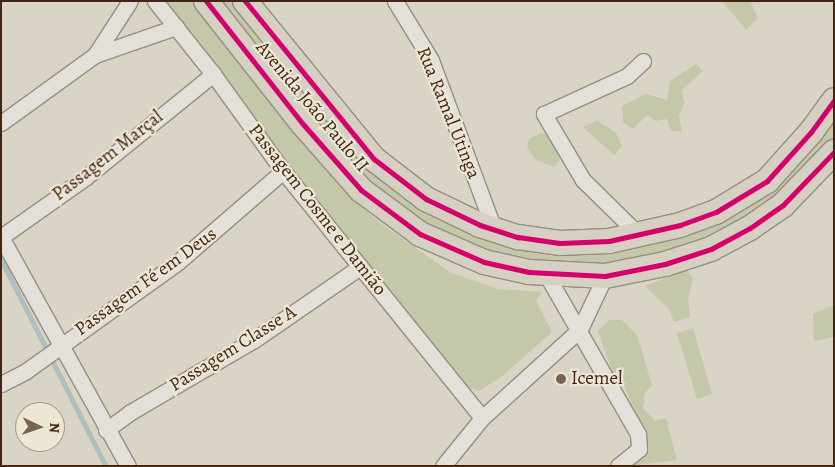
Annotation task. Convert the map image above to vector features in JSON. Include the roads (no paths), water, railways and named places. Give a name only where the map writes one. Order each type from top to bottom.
[{"type":"main road","name":"Avenida João Paulo II","points":[[206,1],[334,160],[361,190],[399,221],[444,246],[484,262],[546,274],[605,276],[665,264],[711,249],[750,228],[783,204],[834,152]]},
{"type":"main road","name":"Avenida João Paulo II","points":[[245,1],[374,159],[426,200],[494,229],[560,244],[609,242],[640,236],[716,212],[767,181],[811,132],[834,100]]},
{"type":"street","points":[[95,55],[130,1]]},
{"type":"street","name":"Passagem Cosme e Damião","points":[[155,1],[213,74],[284,171],[360,268],[482,418]]},
{"type":"street","name":"Rua Ramal Utinga","points":[[395,1],[430,60],[494,229]]},
{"type":"street","points":[[1,123],[95,55],[176,27]]},
{"type":"street","points":[[640,236],[583,180],[544,114],[627,76],[644,61]]},
{"type":"street","name":"Passagem Marçal","points":[[1,237],[86,177],[213,74]]},
{"type":"street","name":"Passagem Fé em Deus","points":[[1,384],[53,350],[178,262],[284,171]]},
{"type":"street","points":[[1,237],[53,350],[128,466]]},
{"type":"street","name":"Passagem Classe A","points":[[106,430],[129,413],[254,340],[360,268]]},
{"type":"street","points":[[546,274],[580,329],[638,434],[639,449],[618,466]]},
{"type":"street","points":[[442,466],[482,418],[580,329],[605,276]]},
{"type":"waterway","points":[[1,259],[106,466]]},
{"type":"place","name":"Icemel","points":[[561,379]]}]
